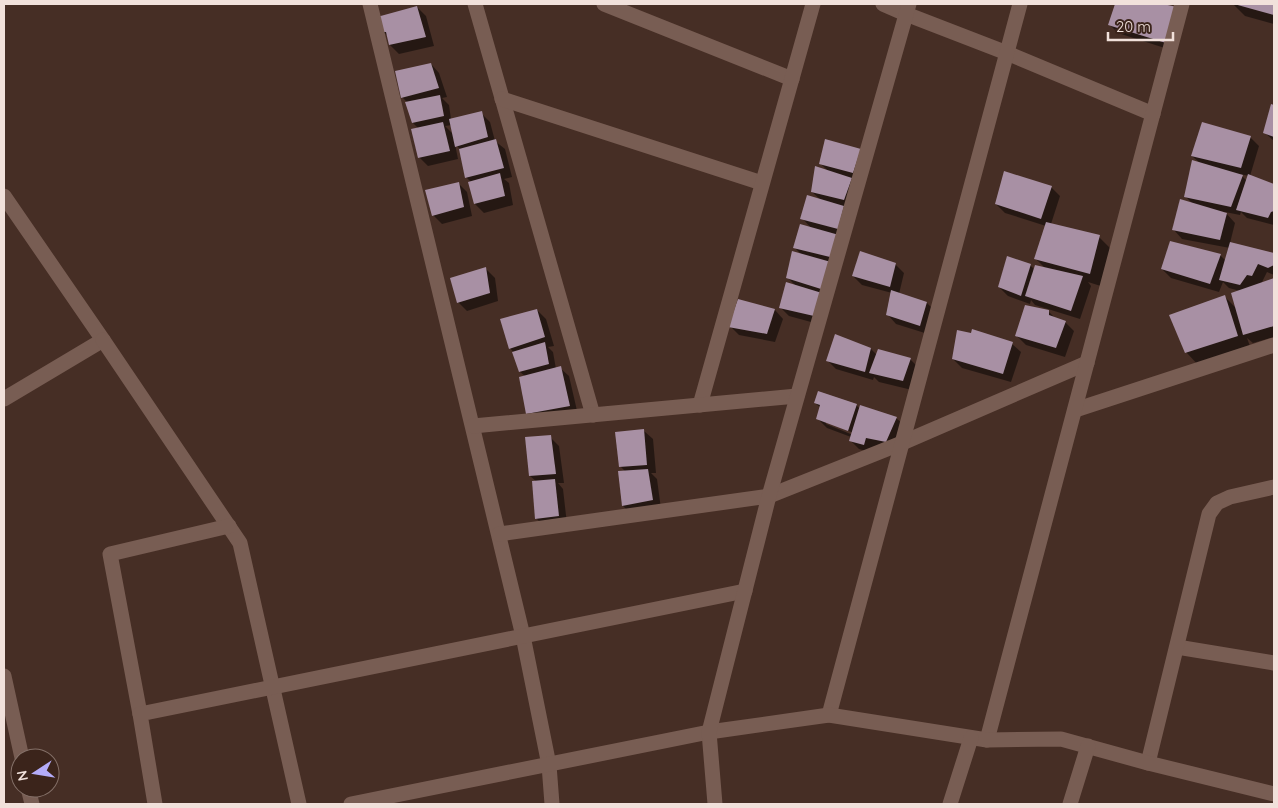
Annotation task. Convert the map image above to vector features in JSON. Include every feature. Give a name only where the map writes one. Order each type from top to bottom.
[{"type":"street","points":[[370,4],[524,636],[548,765],[552,804]]},
{"type":"street","points":[[476,4],[593,415]]},
{"type":"street","points":[[604,4],[792,79]]},
{"type":"street","points":[[700,405],[813,4]]},
{"type":"street","points":[[883,4],[908,9],[1153,114]]},
{"type":"street","points":[[829,715],[1020,4]]},
{"type":"street","points":[[987,740],[1182,4]]},
{"type":"street","points":[[715,804],[709,732],[769,496],[908,9]]},
{"type":"street","points":[[502,98],[762,183]]},
{"type":"street","points":[[4,196],[240,543],[299,804]]},
{"type":"street","points":[[4,399],[103,340]]},
{"type":"street","points":[[1075,410],[1274,345]]},
{"type":"street","points":[[499,534],[769,496],[902,443],[1087,363]]},
{"type":"street","points":[[473,426],[798,396]]},
{"type":"street","points":[[1148,763],[1209,514],[1216,503],[1230,497],[1274,487]]},
{"type":"street","points":[[155,804],[110,554],[229,526]]},
{"type":"street","points":[[140,714],[745,591]]},
{"type":"street","points":[[1177,647],[1274,663]]},
{"type":"street","points":[[4,676],[9,722],[18,748]]},
{"type":"street","points":[[351,804],[709,732],[829,715],[987,740],[1061,739],[1274,794]]},
{"type":"street","points":[[950,804],[971,738]]},
{"type":"street","points":[[1070,804],[1088,746]]},
{"type":"building","points":[[1115,4],[1163,4],[1177,7],[1166,43],[1108,25]]},
{"type":"building","points":[[1234,4],[1274,4],[1274,15]]},
{"type":"building","points":[[417,6],[426,37],[389,45],[386,32],[382,32],[377,17]]},
{"type":"building","points":[[431,63],[439,88],[401,98],[395,71]]},
{"type":"building","points":[[440,95],[444,116],[412,123],[405,102]]},
{"type":"building","points":[[1271,104],[1274,105],[1274,137],[1263,133]]},
{"type":"building","points":[[482,111],[488,137],[455,147],[449,119]]},
{"type":"building","points":[[443,122],[450,151],[418,158],[411,129]]},
{"type":"building","points":[[1202,122],[1251,136],[1241,168],[1191,156]]},
{"type":"building","points":[[496,139],[504,168],[465,178],[459,149]]},
{"type":"building","points":[[825,139],[861,149],[853,173],[819,164]]},
{"type":"building","points":[[1192,160],[1243,175],[1231,207],[1184,197]]},
{"type":"building","points":[[815,166],[852,178],[844,200],[811,192]]},
{"type":"building","points":[[1004,171],[1052,186],[1041,219],[995,204]]},
{"type":"building","points":[[500,173],[505,196],[474,204],[468,182]]},
{"type":"building","points":[[1248,174],[1274,184],[1274,211],[1271,212],[1268,218],[1236,210]]},
{"type":"building","points":[[459,182],[464,207],[432,216],[425,190]]},
{"type":"building","points":[[807,195],[844,206],[838,229],[800,219]]},
{"type":"building","points":[[1180,199],[1227,213],[1220,240],[1172,230]]},
{"type":"building","points":[[1046,222],[1100,235],[1090,274],[1034,259]]},
{"type":"building","points":[[800,224],[839,235],[830,257],[793,248]]},
{"type":"building","points":[[1170,241],[1221,254],[1210,284],[1161,269]]},
{"type":"building","points":[[1230,242],[1274,253],[1274,265],[1268,268],[1258,264],[1252,276],[1247,275],[1240,285],[1219,280]]},
{"type":"building","points":[[792,251],[831,262],[821,289],[786,278]]},
{"type":"building","points":[[860,251],[896,263],[890,287],[852,276]]},
{"type":"building","points":[[1007,256],[1031,264],[1021,296],[998,287]]},
{"type":"building","points":[[1035,265],[1083,276],[1071,311],[1025,296]]},
{"type":"building","points":[[486,267],[490,293],[457,303],[450,278]]},
{"type":"building","points":[[1274,278],[1274,326],[1243,335],[1231,293]]},
{"type":"building","points":[[786,282],[822,293],[814,316],[779,308]]},
{"type":"building","points":[[891,290],[927,302],[920,326],[886,315]]},
{"type":"building","points":[[1225,295],[1238,336],[1185,353],[1169,315]]},
{"type":"building","points":[[738,299],[775,309],[767,334],[728,327]]},
{"type":"building","points":[[1025,305],[1049,310],[1049,315],[1066,321],[1056,348],[1015,336]]},
{"type":"building","points":[[537,309],[545,337],[509,349],[500,319]]},
{"type":"building","points":[[972,329],[1013,342],[1003,374],[952,359],[957,330],[971,333]]},
{"type":"building","points":[[835,334],[871,348],[865,372],[826,361]]},
{"type":"building","points":[[545,342],[549,364],[519,372],[512,352]]},
{"type":"building","points":[[878,349],[911,358],[903,381],[869,373]]},
{"type":"building","points":[[561,366],[570,406],[526,414],[519,377]]},
{"type":"building","points":[[818,391],[857,404],[848,431],[816,419],[820,405],[814,403]]},
{"type":"building","points":[[860,405],[897,417],[886,442],[866,438],[864,445],[849,441]]},
{"type":"building","points":[[644,429],[647,465],[619,467],[615,432]]},
{"type":"building","points":[[551,435],[556,474],[529,476],[525,437]]},
{"type":"building","points":[[648,469],[653,500],[622,506],[618,471]]},
{"type":"building","points":[[555,479],[559,516],[535,519],[532,481]]}]
